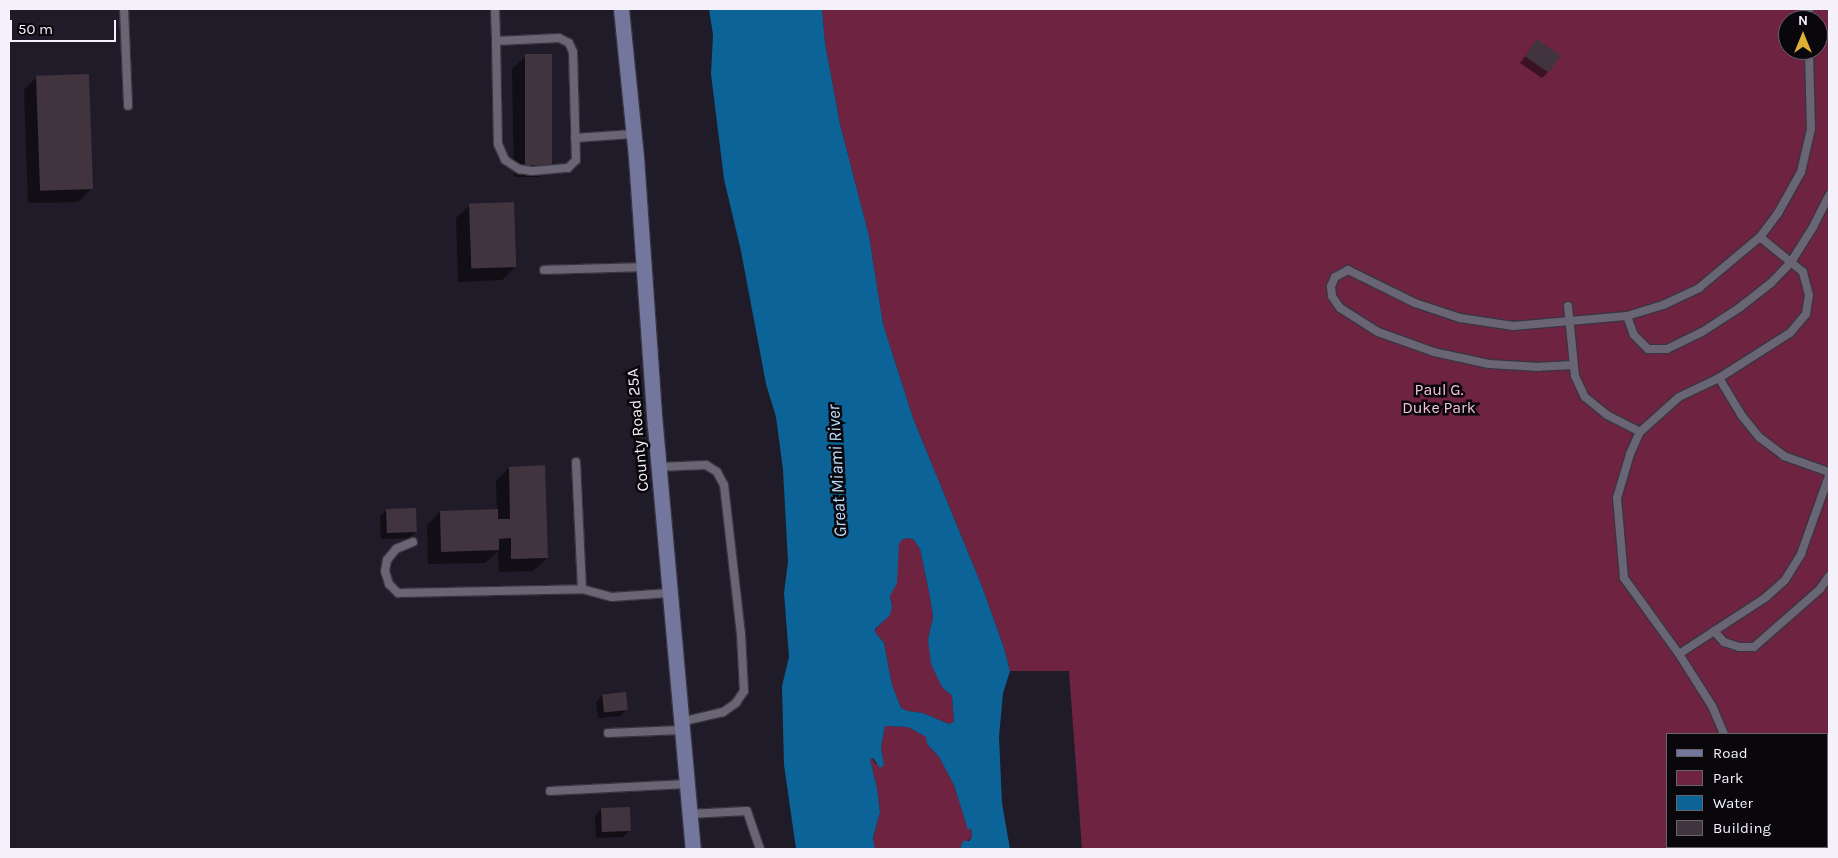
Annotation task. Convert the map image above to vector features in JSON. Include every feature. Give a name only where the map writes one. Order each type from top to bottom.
[{"type":"main road","name":"County Road 25A","points":[[621,9],[644,267],[658,467],[693,849]]},
{"type":"lane","points":[[124,9],[128,106]]},
{"type":"lane","points":[[495,9],[498,144],[505,160],[519,169],[532,171],[568,168],[576,160],[574,52],[569,43],[559,38],[496,41]]},
{"type":"lane","points":[[1574,365],[1539,367],[1489,364],[1434,352],[1378,332],[1340,308],[1332,296],[1331,286],[1336,276],[1348,270],[1415,304],[1460,318],[1513,326],[1569,323],[1627,316],[1663,305],[1699,288],[1760,237],[1778,213],[1801,172],[1811,129],[1809,60]]},
{"type":"lane","points":[[575,138],[633,134]]},
{"type":"lane","points":[[1627,316],[1634,335],[1648,349],[1667,349],[1702,332],[1740,308],[1770,283],[1791,262],[1813,227],[1829,194]]},
{"type":"lane","points":[[1724,733],[1712,706],[1679,654],[1624,578],[1617,498],[1630,454],[1640,432],[1679,397],[1719,378],[1790,333],[1806,314],[1809,295],[1803,272],[1760,237]]},
{"type":"lane","points":[[544,270],[644,267]]},
{"type":"lane","points":[[1568,306],[1575,376],[1586,398],[1607,415],[1640,432]]},
{"type":"lane","points":[[1679,654],[1765,598],[1785,580],[1801,554],[1829,474],[1784,456],[1760,437],[1742,416],[1719,378]]},
{"type":"lane","points":[[576,462],[582,589]]},
{"type":"lane","points":[[608,733],[682,726],[723,712],[736,704],[744,691],[742,644],[724,485],[717,472],[706,466],[658,467]]},
{"type":"lane","points":[[414,542],[396,549],[387,560],[385,571],[389,584],[398,593],[582,589],[612,597],[670,593]]},
{"type":"lane","points":[[1714,631],[1724,642],[1739,647],[1754,647],[1820,589],[1829,576]]},
{"type":"lane","points":[[550,791],[687,784]]},
{"type":"lane","points":[[689,814],[747,811],[760,849]]},
{"type":"green space","name":"Paul G. Duke Park","points":[[822,9],[1829,9],[1829,849],[1082,849],[1069,671],[1010,671],[983,589],[913,418],[883,324],[869,236],[840,124],[825,43]]},
{"type":"green space","points":[[909,538],[914,540],[920,549],[933,617],[928,640],[942,687],[952,696],[954,723],[949,724],[923,713],[901,708],[892,685],[884,643],[875,632],[889,615],[892,607],[890,596],[899,542]]},
{"type":"green space","points":[[885,726],[908,727],[927,737],[927,744],[939,757],[954,785],[968,829],[971,827],[972,837],[960,849],[875,849],[873,839],[880,812],[877,788],[870,759],[872,758],[876,764],[884,765],[881,747]]},
{"type":"water","name":"Great Miami River","points":[[709,9],[822,9],[825,43],[840,124],[869,236],[883,324],[913,418],[983,589],[1010,671],[1003,693],[999,737],[1002,803],[1010,849],[960,849],[963,841],[969,841],[972,837],[971,828],[968,830],[954,785],[939,757],[927,744],[926,737],[908,727],[885,726],[881,747],[884,765],[880,768],[873,758],[870,759],[877,788],[880,812],[873,838],[875,849],[796,849],[784,765],[782,686],[789,657],[784,593],[788,562],[783,470],[776,417],[766,384],[741,251],[724,179],[711,74],[713,35]],"holes":[[[909,538],[914,540],[920,549],[933,617],[928,640],[931,664],[942,687],[952,696],[954,722],[949,724],[923,713],[901,708],[892,685],[884,643],[875,632],[875,629],[890,615],[892,607],[890,596],[897,583],[899,543],[903,539]]]},
{"type":"building","points":[[1537,39],[1561,56],[1549,73],[1525,56]]},
{"type":"building","points":[[525,54],[552,54],[552,165],[525,165]]},
{"type":"building","points":[[89,74],[93,189],[40,191],[36,76]]},
{"type":"building","points":[[514,202],[516,267],[471,269],[469,204]]},
{"type":"building","points":[[545,465],[548,558],[511,559],[511,538],[499,539],[499,550],[441,552],[440,511],[498,509],[498,519],[510,519],[509,467]]},
{"type":"building","points":[[416,508],[417,532],[387,533],[386,509]]},
{"type":"building","points":[[626,692],[628,710],[604,712],[602,695]]},
{"type":"building","points":[[630,807],[631,831],[602,832],[601,808]]}]
